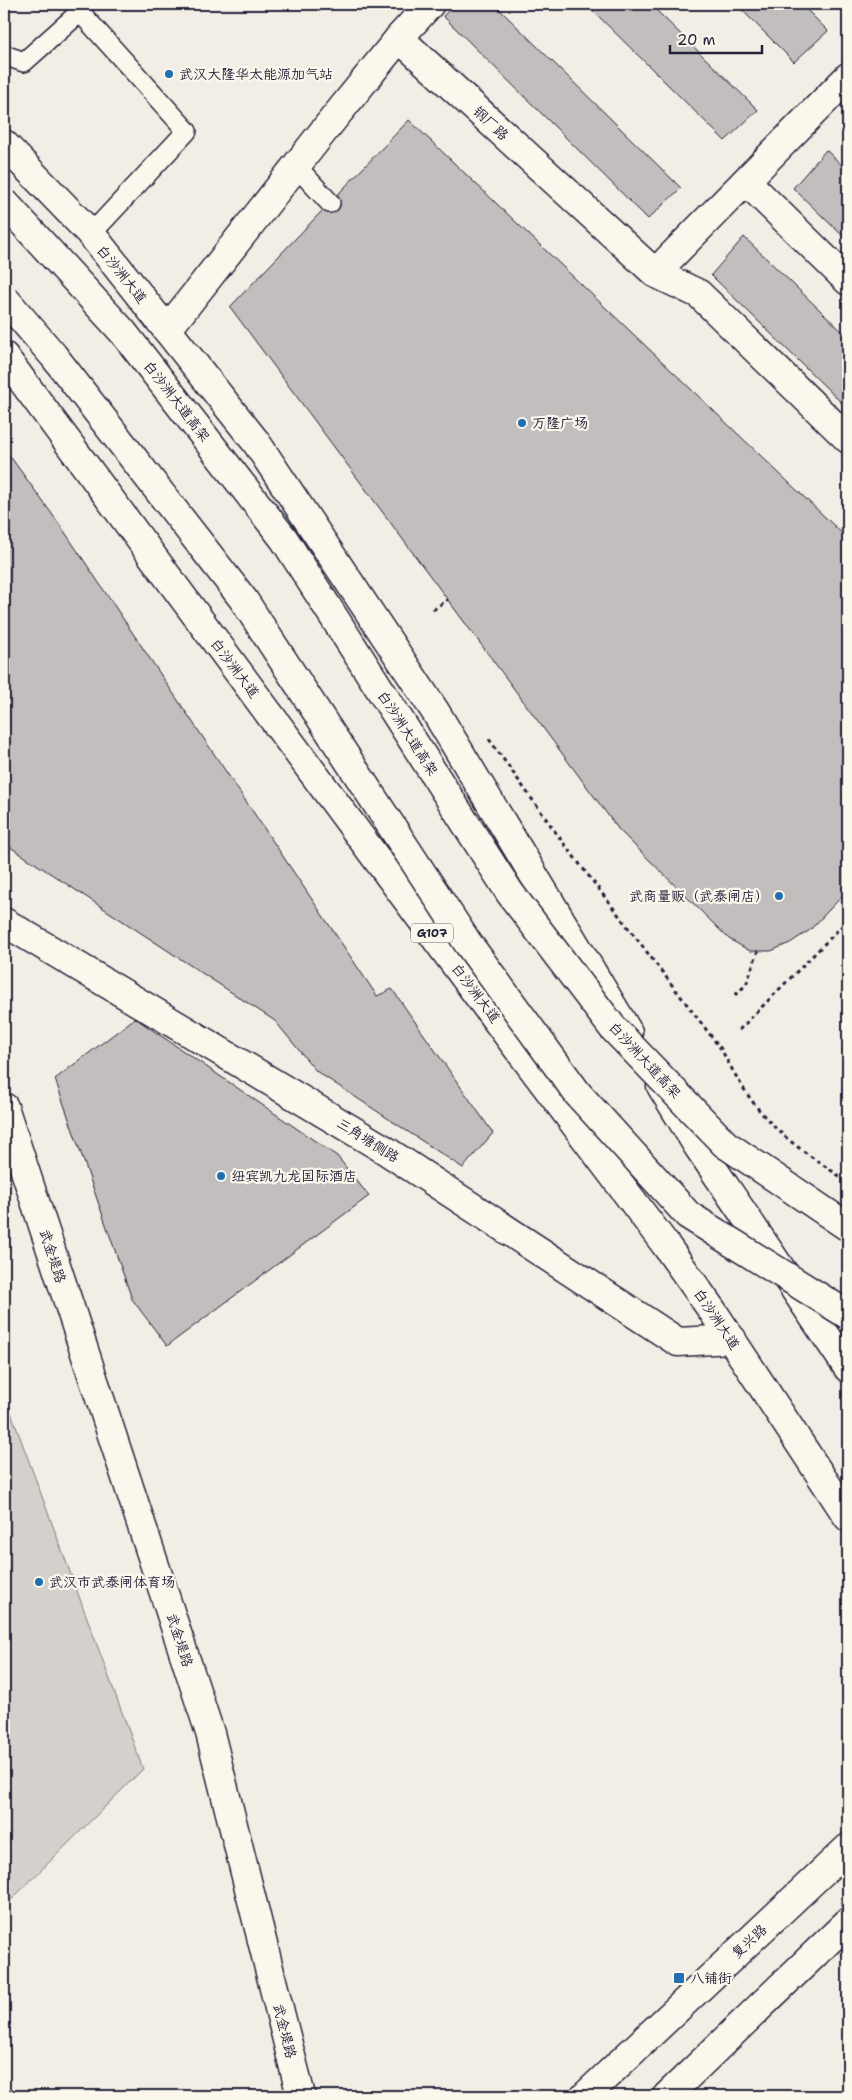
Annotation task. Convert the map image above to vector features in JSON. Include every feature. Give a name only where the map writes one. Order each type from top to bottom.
[{"type":"main road","points":[[168,330],[296,166],[430,4]]},
{"type":"main road","name":"钢厂路","points":[[400,38],[655,274],[699,294],[848,439]]},
{"type":"main road","points":[[655,274],[746,181],[845,87]]},
{"type":"main road","name":"白沙洲大道","points":[[4,144],[91,234],[256,442],[435,711],[697,1145],[848,1368]]},
{"type":"main road","points":[[746,181],[848,281]]},
{"type":"main road","name":"白沙洲大道高架","points":[[4,202],[123,332],[284,539],[510,893],[613,1028],[724,1144],[848,1227]]},
{"type":"main road","points":[[4,298],[53,355],[243,598],[467,942],[578,1094],[688,1215],[848,1315]]},
{"type":"main road","name":"白沙洲大道","points":[[4,356],[665,1244],[732,1340],[848,1517]]},
{"type":"main road","name":"三角塘侧路","points":[[4,922],[382,1148],[678,1342],[732,1340]]},
{"type":"main road","name":"武金堤路","points":[[4,1106],[210,1733],[301,2096]]},
{"type":"main road","name":"白沙洲大道","points":[[815,1319],[848,1352]]},
{"type":"main road","name":"复兴路","points":[[585,2096],[848,1848]]},
{"type":"main road","points":[[666,2096],[848,1922]]},
{"type":"lane","points":[[4,55],[24,62],[80,12],[187,131],[91,234]]},
{"type":"lane","points":[[296,166],[330,202]]},
{"type":"path","points":[[433,610],[448,599]]},
{"type":"path","points":[[488,736],[562,841],[721,1049],[739,1083],[767,1120],[808,1155],[848,1182]]},
{"type":"path","points":[[740,1030],[848,920]]},
{"type":"path","points":[[735,995],[746,985],[758,950]]},
{"type":"shaded area","name":"武汉市武泰闸体育场","points":[[4,1394],[143,1769],[4,1907]]},
{"type":"building","points":[[456,4],[494,4],[681,188],[648,219],[443,16]]},
{"type":"building","points":[[586,4],[650,4],[758,110],[725,141]]},
{"type":"building","points":[[736,4],[801,4],[828,31],[794,62]]},
{"type":"building","name":"万隆广场","points":[[409,120],[848,539],[848,890],[810,930],[790,943],[771,951],[750,951],[729,939],[619,830],[230,307]]},
{"type":"building","points":[[826,150],[848,171],[848,241],[793,188]]},
{"type":"building","points":[[744,237],[848,337],[848,409],[711,275]]},
{"type":"building","points":[[4,448],[60,525],[377,996],[392,989],[493,1133],[463,1168],[316,1071],[275,1021],[4,843]]},
{"type":"building","name":"纽宾凯九龙国际酒店","points":[[135,1018],[337,1156],[369,1196],[167,1346],[132,1299],[55,1079]]},
{"type":"place","name":"武汉大隆华太能源加气站","points":[[169,74]]},
{"type":"place","name":"万隆广场","points":[[522,423]]},
{"type":"place","name":"武商量贩（武泰闸店）","points":[[779,896]]},
{"type":"place","name":"纽宾凯九龙国际酒店","points":[[221,1176]]},
{"type":"place","name":"武汉市武泰闸体育场","points":[[39,1582]]},
{"type":"place","name":"八铺街","points":[[679,1978]]}]
